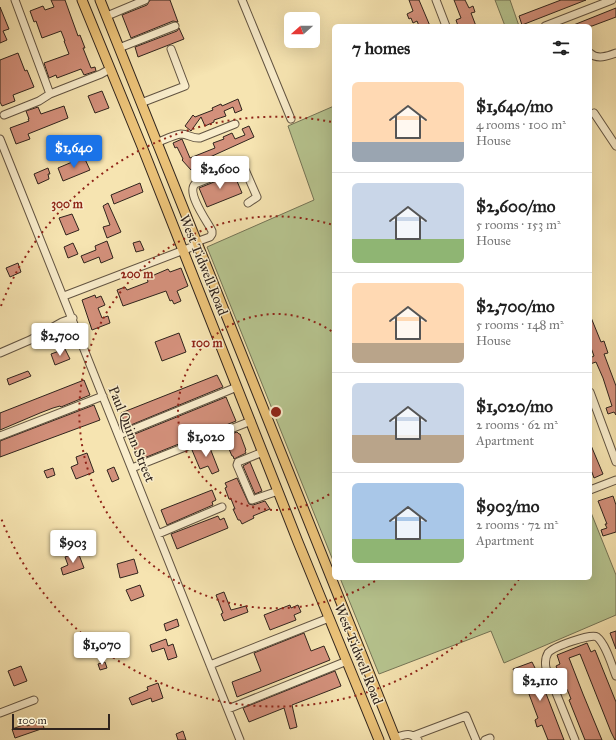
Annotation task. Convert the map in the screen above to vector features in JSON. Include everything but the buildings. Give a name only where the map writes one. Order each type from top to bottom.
[{"type":"main road","name":"West Tidwell Road","points":[[82,0],[143,149],[298,542],[378,738]]},
{"type":"main road","name":"West Tidwell Road","points":[[100,0],[332,578]]},
{"type":"main road","points":[[143,149],[156,142]]},
{"type":"main road","points":[[222,348],[238,345]]},
{"type":"main road","points":[[298,542],[316,538]]},
{"type":"main road","name":"West Tidwell Road","points":[[333,580],[395,736]]},
{"type":"main road","points":[[378,738],[395,736]]},
{"type":"street","points":[[15,0],[50,94]]},
{"type":"street","points":[[106,16],[145,0]]},
{"type":"street","points":[[242,0],[291,119]]},
{"type":"street","points":[[436,0],[445,24]]},
{"type":"street","points":[[550,24],[612,0]]},
{"type":"street","points":[[119,48],[175,26]]},
{"type":"street","points":[[141,104],[185,86],[171,49]]},
{"type":"street","points":[[592,55],[598,57],[616,53]]},
{"type":"street","points":[[4,115],[110,69]]},
{"type":"street","points":[[594,113],[616,146]]},
{"type":"street","points":[[156,142],[182,134],[200,138],[235,124]]},
{"type":"street","name":"Paul Quinn Street","points":[[0,139],[64,296],[240,740]]},
{"type":"street","points":[[64,296],[183,250],[210,237],[212,231],[198,208],[192,190],[192,187],[195,184],[243,165],[256,197],[248,203]]},
{"type":"street","points":[[0,353],[30,340],[72,318]]},
{"type":"street","points":[[119,435],[237,388]]},
{"type":"street","points":[[0,436],[103,396]]},
{"type":"street","points":[[592,397],[616,462]]},
{"type":"street","points":[[132,468],[250,421]]},
{"type":"street","points":[[263,452],[238,462],[237,465],[252,500],[278,491]]},
{"type":"street","points":[[592,489],[616,480]]},
{"type":"street","points":[[158,534],[222,507]]},
{"type":"street","points":[[210,665],[329,618]]},
{"type":"street","points":[[576,740],[545,664],[547,655],[551,650],[587,636],[594,636],[600,641],[616,676]]},
{"type":"street","points":[[228,709],[347,661]]},
{"type":"street","points":[[0,713],[34,700]]},
{"type":"street","points":[[395,736],[407,734],[416,738],[466,716],[476,740]]},
{"type":"green space","points":[[495,0],[510,0],[518,24],[504,24]]},
{"type":"green space","points":[[332,107],[332,558],[207,247],[314,200],[288,126]]},
{"type":"green space","points":[[592,515],[616,575],[616,615],[504,663],[491,631],[379,674],[341,580],[592,580]]}]
